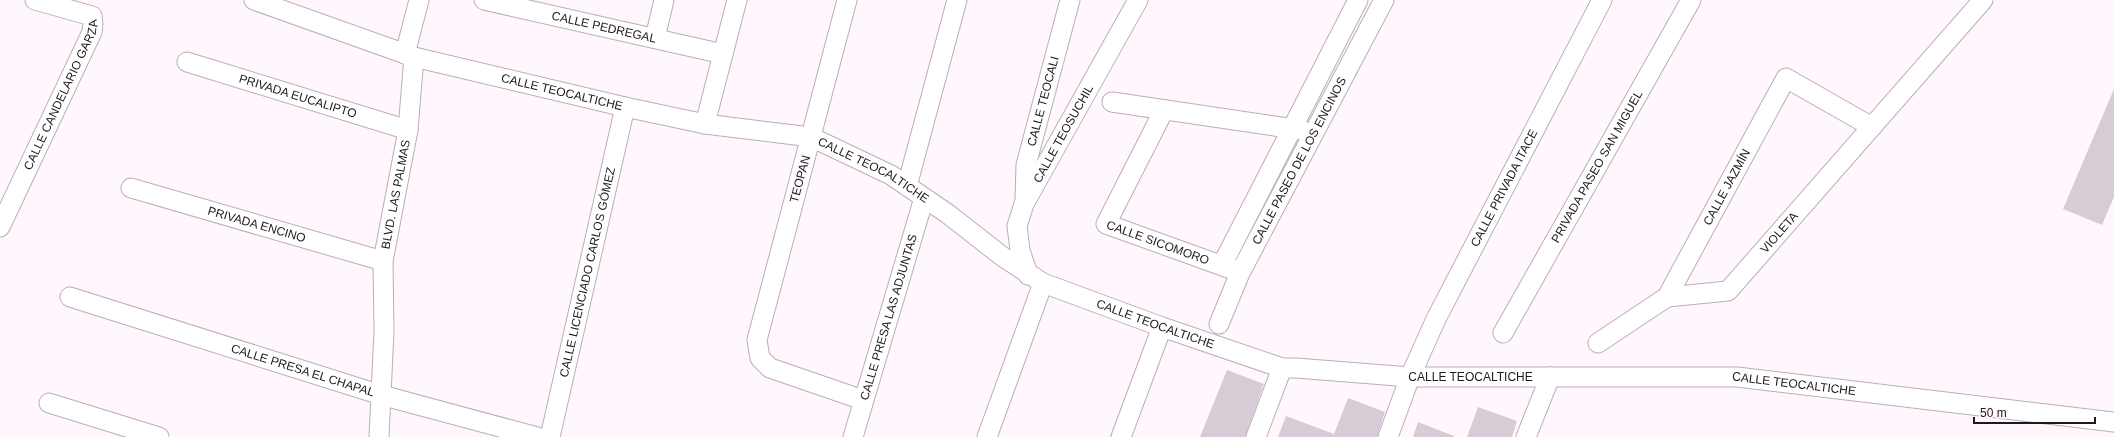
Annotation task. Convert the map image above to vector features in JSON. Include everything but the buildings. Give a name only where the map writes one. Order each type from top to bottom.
[{"type":"street","name":"CALLE CANDELARIO GARZA","points":[[0,227],[92,32],[92,16],[35,0]]},
{"type":"street","name":"CALLE TEOCALTICHE","points":[[254,0],[303,8],[409,56],[625,107],[705,124],[811,137],[891,175],[1035,279],[1162,327],[1282,368],[1410,378],[1736,377],[2114,422]]},
{"type":"street","name":"BLVD. LAS PALMAS","points":[[379,437],[384,331],[383,261],[408,130],[409,56],[419,0]]},
{"type":"street","name":"CALLE PEDREGAL","points":[[484,0],[533,5],[655,38],[723,54]]},
{"type":"street","points":[[655,38],[664,0]]},
{"type":"street","points":[[705,124],[737,0]]},
{"type":"street","name":"TEOPAN","points":[[847,0],[757,340],[760,358],[770,368],[863,400]]},
{"type":"street","points":[[907,186],[957,0]]},
{"type":"street","name":"CALLE TEOCALI","points":[[1024,204],[1026,165],[1070,0]]},
{"type":"street","name":"CALLE TEOSUCHIL","points":[[1035,279],[1020,250],[1017,226],[1024,204],[1138,0]]},
{"type":"street","name":"CALLE PASEO DE LOS ENCINOS","points":[[1222,265],[1358,0]]},
{"type":"street","name":"CALLE PASEO DE LOS ENCINOS","points":[[1218,324],[1240,273],[1384,0]]},
{"type":"street","name":"CALLE PRIVADA ITACE","points":[[1388,437],[1410,378],[1436,319],[1602,0]]},
{"type":"street","name":"PRIVADA PASEO SAN MIGUEL","points":[[1503,333],[1691,0]]},
{"type":"street","name":"VIOLETA","points":[[1667,297],[1728,291],[1983,0]]},
{"type":"street","name":"PRIVADA EUCALIPTO","points":[[187,62],[408,130]]},
{"type":"street","name":"CALLE JAZMÍN","points":[[1667,297],[1786,78],[1872,127]]},
{"type":"street","points":[[1112,102],[1292,129],[1315,131]]},
{"type":"street","name":"CALLE LICENCIADO CARLOS GÓMEZ","points":[[550,437],[625,107]]},
{"type":"street","name":"CALLE SICOMORO","points":[[1164,110],[1106,224],[1222,265],[1240,273]]},
{"type":"street","name":"PRIVADA ENCINO","points":[[131,188],[383,261]]},
{"type":"street","name":"CALLE PRESA LAS ADJUNTAS","points":[[853,437],[924,198]]},
{"type":"street","points":[[987,437],[1035,279]]},
{"type":"street","points":[[1598,343],[1667,297]]},
{"type":"street","name":"CALLE PRESA EL CHAPAL","points":[[70,298],[381,394],[537,437]]},
{"type":"street","points":[[1121,437],[1162,327]]},
{"type":"street","points":[[1256,437],[1282,368]]},
{"type":"street","points":[[1526,437],[1550,377]]},
{"type":"street","points":[[49,403],[159,437]]}]
